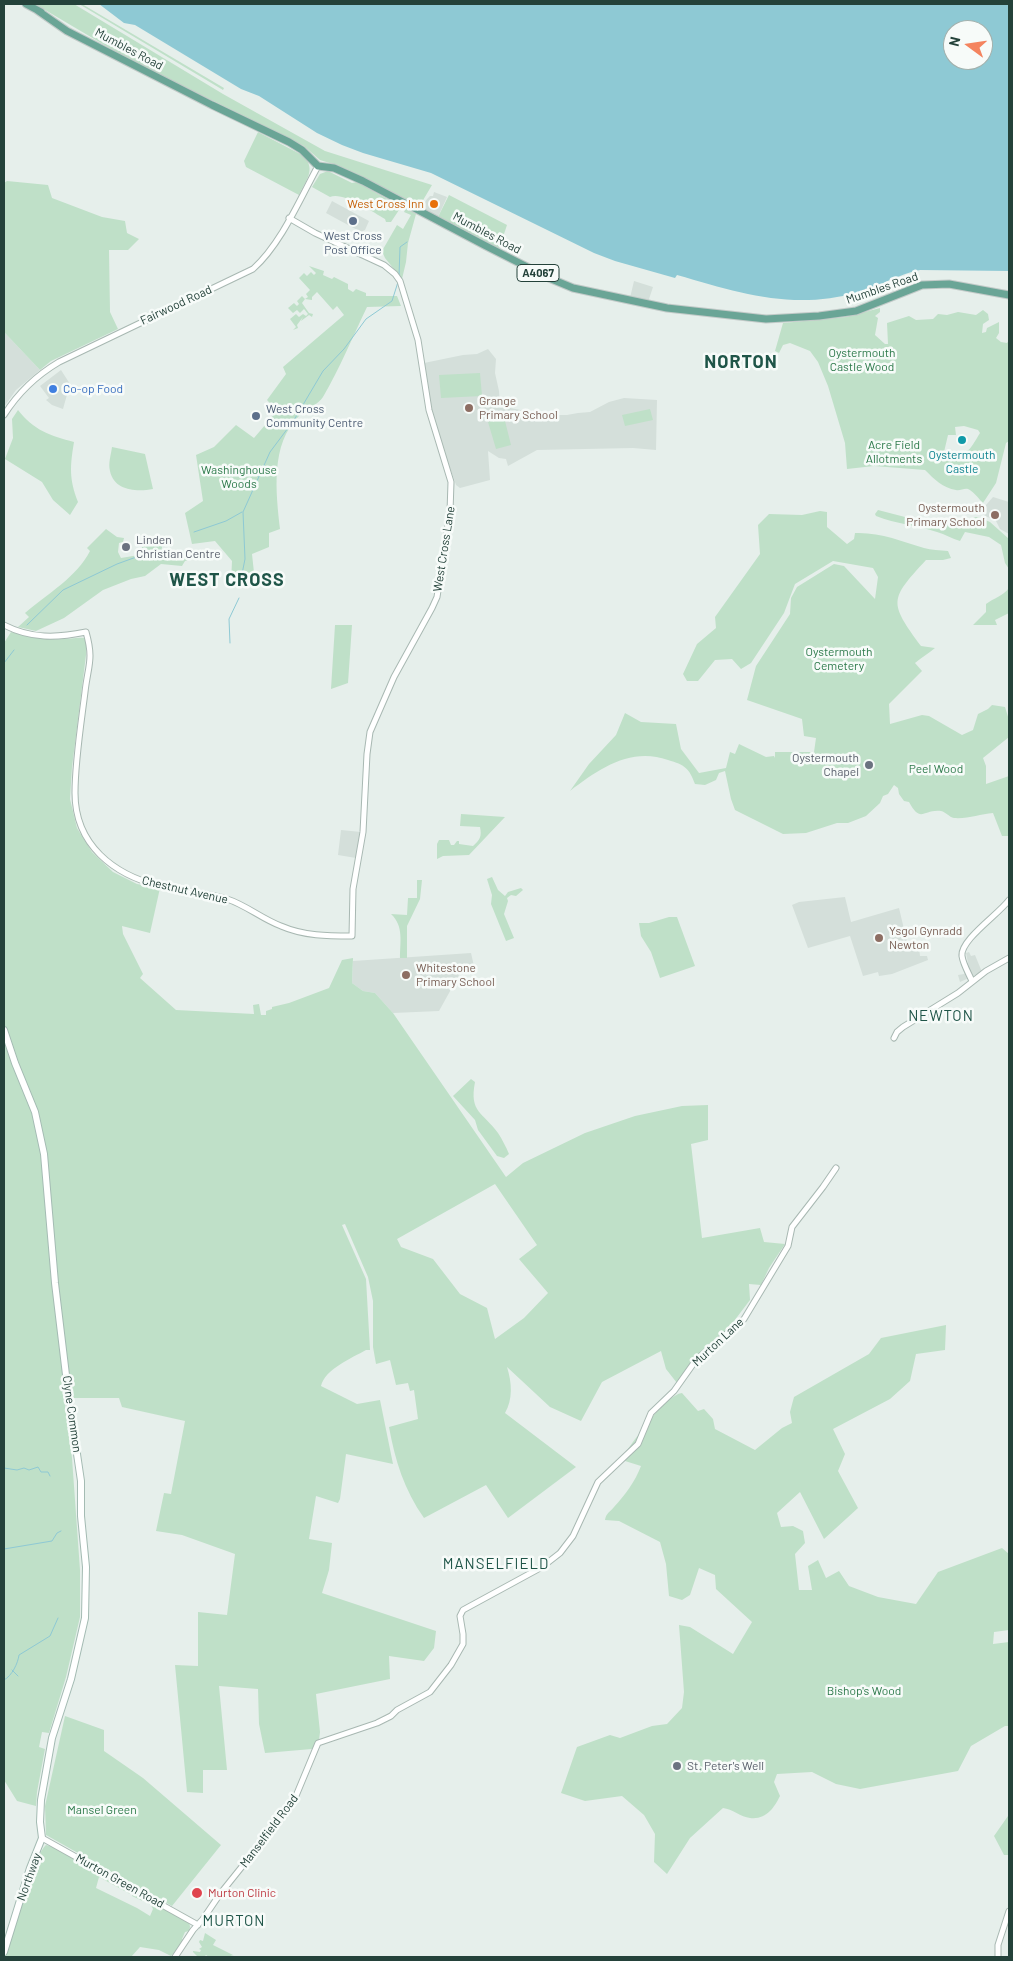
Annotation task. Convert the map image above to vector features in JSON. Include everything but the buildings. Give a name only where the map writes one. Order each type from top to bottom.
[{"type":"main road","name":"Mumbles Road","points":[[26,4],[66,31],[289,142],[302,150],[318,166],[334,168],[363,181],[549,278],[573,288],[668,308],[778,319],[856,311],[922,285],[949,284],[1009,296]]},
{"type":"main road","name":"Clyne Common","points":[[4,1030],[15,1064],[35,1112],[44,1154],[55,1283],[81,1481],[81,1516],[86,1567],[85,1618],[71,1679],[52,1738],[41,1800]]},
{"type":"main road","name":"Northway","points":[[4,1952],[30,1868],[42,1838],[40,1822],[41,1800]]},
{"type":"street","name":"Fairwood Road","points":[[4,415],[25,388],[59,362],[253,269],[271,249],[318,166]]},
{"type":"street","name":"West Cross Lane","points":[[289,218],[384,265],[394,274],[402,286],[418,340],[428,410],[448,471],[452,493],[443,567],[437,597],[394,677],[370,732],[363,832],[353,889],[352,936]]},
{"type":"street","name":"Chestnut Avenue","points":[[4,625],[25,634],[45,637],[83,633],[91,649],[85,693],[76,802],[84,833],[98,852],[117,869],[127,875],[159,886],[228,899],[296,932],[314,935],[352,936]]},
{"type":"street","points":[[972,981],[961,954],[964,945],[977,930],[1001,911],[1009,900]]},
{"type":"street","points":[[894,1038],[903,1027],[958,993],[972,981],[1009,958]]},
{"type":"street","name":"Murton Lane","points":[[622,1458],[638,1444],[651,1413],[674,1391],[696,1360],[744,1319],[788,1246],[792,1227],[836,1168]]},
{"type":"street","name":"Manselfield Road","points":[[175,1957],[220,1894],[293,1803],[318,1743],[377,1724],[397,1710],[430,1692],[446,1672],[463,1644],[460,1616],[462,1611],[542,1567],[560,1553],[579,1527],[598,1482],[622,1458]]},
{"type":"street","name":"Murton Green Road","points":[[42,1838],[198,1925]]},
{"type":"street","points":[[998,1957],[998,1945],[1009,1911]]},
{"type":"shaded area","name":"West Cross Inn","points":[[434,192],[447,197],[438,217],[421,209],[427,199],[433,196]]},
{"type":"shaded area","points":[[332,201],[369,221],[365,230],[361,232],[326,213]]},
{"type":"shaded area","points":[[634,281],[653,287],[648,302],[630,298]]},
{"type":"shaded area","points":[[4,332],[40,370],[16,390],[4,407]]},
{"type":"shaded area","points":[[488,349],[496,359],[495,373],[500,406],[546,415],[567,415],[590,412],[609,402],[624,398],[657,400],[656,450],[633,448],[537,450],[508,466],[506,459],[499,458],[488,451],[490,480],[460,488],[456,485],[433,420],[424,363],[477,354]]},
{"type":"shaded area","points":[[61,370],[70,384],[63,409],[52,405],[46,400],[49,398],[40,386]]},
{"type":"shaded area","name":"Oystermouth Primary School","points":[[993,497],[1009,502],[1009,534],[1000,529],[996,521],[979,513]]},
{"type":"shaded area","points":[[341,830],[361,832],[356,858],[338,855]]},
{"type":"shaded area","name":"Ysgol Gynradd Newton","points":[[845,897],[851,922],[899,908],[907,942],[918,941],[920,956],[927,956],[928,960],[892,974],[879,976],[878,972],[863,976],[850,936],[808,948],[792,905],[799,902]]},
{"type":"shaded area","points":[[969,952],[971,956],[975,955],[982,972],[960,982],[958,975],[964,974],[969,968],[966,953]]},
{"type":"shaded area","name":"Whitestone Primary School","points":[[471,953],[474,966],[464,966],[439,1011],[393,1013],[375,993],[363,991],[352,983],[353,961]]},
{"type":"green space","points":[[35,4],[74,4],[223,94],[325,151],[432,185],[419,207],[336,165],[320,160],[304,146],[123,56]]},
{"type":"green space","points":[[79,4],[82,4],[224,88],[223,90]]},
{"type":"green space","points":[[258,132],[304,156],[308,161],[309,175],[299,195],[246,167],[244,161]]},
{"type":"green space","points":[[328,171],[352,183],[357,182],[401,207],[391,222],[386,222],[385,219],[350,199],[330,197],[312,187],[320,174]]},
{"type":"green space","points":[[7,181],[48,185],[52,198],[102,217],[125,221],[127,233],[139,239],[128,250],[109,250],[110,312],[118,329],[51,361],[40,370],[4,332],[4,183]]},
{"type":"green space","points":[[449,195],[507,225],[499,249],[438,217]]},
{"type":"green space","points":[[406,208],[416,214],[408,243],[402,279],[385,258],[382,251],[397,225],[403,229],[411,215],[404,212]]},
{"type":"green space","name":"Washinghouse Woods","points":[[309,266],[324,271],[323,275],[332,279],[334,277],[348,284],[348,289],[353,292],[356,289],[366,293],[366,296],[397,296],[401,306],[367,307],[323,397],[299,416],[290,427],[283,440],[277,469],[277,500],[280,529],[269,533],[269,547],[252,554],[255,582],[231,582],[232,561],[215,541],[192,544],[185,513],[203,501],[196,455],[214,447],[236,425],[254,438],[277,411],[267,400],[286,374],[283,367],[344,315],[337,306],[333,310],[317,292],[312,297],[312,300],[305,299],[308,297],[306,294],[310,290],[299,278],[304,273],[307,276],[311,272],[314,275],[316,273]]},
{"type":"green space","points":[[302,296],[305,299],[302,303],[309,313],[313,314],[312,317],[309,315],[301,321],[303,317],[297,325],[298,328],[293,330],[296,327],[290,319],[296,314],[299,317],[303,314],[306,316],[308,314],[304,309],[300,313],[297,310],[293,313],[288,308],[294,303],[297,306],[299,304],[297,301]]},
{"type":"green space","points":[[880,308],[880,312],[875,316],[878,318],[875,335],[885,344],[888,344],[887,323],[909,316],[916,320],[933,319],[938,314],[947,315],[958,312],[976,315],[983,310],[988,314],[989,320],[983,324],[982,333],[999,322],[999,333],[996,338],[1001,342],[1007,343],[1009,340],[1009,441],[1006,443],[996,483],[983,503],[970,490],[951,489],[935,480],[925,470],[874,466],[847,469],[845,443],[828,386],[818,362],[810,351],[790,343],[783,345],[779,353],[775,351],[783,323],[846,317]],"holes":[[[964,426],[978,430],[980,433],[966,452],[944,452],[948,435],[956,435],[955,427]]]},
{"type":"green space","points":[[480,373],[482,396],[441,398],[439,375]]},
{"type":"green space","points":[[650,409],[653,420],[625,426],[622,415]]},
{"type":"green space","points":[[18,410],[30,423],[43,431],[74,442],[71,472],[78,502],[70,515],[53,500],[42,482],[5,459],[13,438],[12,419]]},
{"type":"green space","points":[[504,417],[511,445],[496,449],[488,422]]},
{"type":"green space","points":[[112,447],[145,454],[153,489],[133,490],[116,483],[112,478],[109,468]]},
{"type":"green space","points":[[878,510],[905,517],[960,522],[976,517],[990,522],[1009,539],[1009,569],[1005,563],[1001,545],[989,537],[965,532],[960,541],[940,533],[876,516],[875,514]]},
{"type":"green space","points":[[820,511],[827,512],[827,527],[847,544],[854,539],[855,533],[864,533],[890,538],[927,549],[948,551],[951,558],[926,560],[905,584],[900,593],[898,602],[903,620],[921,646],[935,648],[915,663],[922,671],[889,704],[890,724],[922,715],[929,716],[962,735],[973,730],[978,714],[992,705],[1005,707],[1009,720],[1009,737],[983,758],[986,766],[986,784],[1009,776],[1009,836],[1002,836],[993,813],[959,818],[954,818],[941,811],[920,814],[913,809],[909,802],[904,801],[899,794],[898,788],[894,785],[888,794],[883,796],[880,803],[866,816],[848,823],[837,823],[806,833],[783,834],[735,810],[725,771],[719,773],[716,780],[705,785],[695,784],[691,774],[682,766],[654,757],[641,756],[616,762],[592,775],[570,791],[589,764],[616,735],[625,713],[641,722],[676,724],[681,749],[699,773],[726,768],[730,752],[735,754],[739,744],[766,757],[774,756],[775,758],[775,752],[814,752],[816,738],[804,736],[802,719],[747,700],[756,666],[790,614],[791,598],[797,587],[834,564],[844,566],[875,599],[878,577],[873,568],[833,561],[795,584],[784,613],[751,663],[741,669],[732,659],[715,660],[698,681],[687,681],[683,674],[697,644],[716,628],[715,617],[760,554],[758,525],[769,514],[802,515]]},
{"type":"green space","points":[[106,529],[117,537],[124,538],[123,542],[119,543],[118,552],[121,558],[139,555],[143,545],[164,540],[162,554],[169,553],[172,559],[179,558],[179,554],[186,551],[189,556],[188,560],[182,566],[161,564],[145,576],[131,579],[103,590],[64,618],[36,631],[18,627],[29,617],[25,613],[70,577],[90,551],[87,548]]},
{"type":"green space","points":[[1009,588],[1009,613],[995,620],[997,625],[973,625],[986,612],[986,604]]},
{"type":"green space","points":[[335,625],[352,625],[348,683],[331,689]]},
{"type":"green space","points":[[11,632],[43,639],[84,638],[86,642],[70,799],[77,828],[92,852],[113,872],[137,884],[160,888],[150,933],[122,926],[123,934],[143,974],[140,978],[176,1010],[254,1014],[253,1005],[259,1004],[261,1015],[266,1015],[266,1011],[272,1009],[272,1007],[289,1003],[329,988],[342,960],[353,958],[352,983],[363,991],[375,993],[393,1013],[506,1177],[523,1163],[585,1133],[635,1116],[682,1106],[708,1105],[708,1140],[691,1144],[702,1238],[760,1228],[764,1242],[785,1244],[769,1268],[761,1285],[749,1284],[750,1300],[731,1325],[677,1383],[666,1369],[661,1351],[602,1382],[581,1421],[550,1407],[507,1367],[511,1391],[508,1408],[505,1413],[576,1467],[508,1518],[486,1485],[424,1518],[411,1497],[401,1474],[389,1427],[418,1419],[414,1390],[410,1391],[408,1383],[396,1385],[390,1360],[376,1364],[373,1347],[373,1301],[368,1277],[345,1224],[342,1225],[366,1279],[370,1350],[366,1350],[333,1369],[321,1386],[357,1404],[380,1400],[393,1464],[346,1454],[340,1499],[338,1503],[316,1496],[309,1539],[332,1543],[329,1570],[322,1593],[436,1631],[434,1648],[424,1661],[389,1656],[390,1679],[316,1694],[320,1732],[319,1740],[312,1749],[265,1753],[259,1724],[258,1689],[219,1686],[227,1770],[203,1770],[203,1793],[187,1792],[175,1665],[198,1666],[198,1612],[227,1615],[235,1554],[182,1535],[156,1531],[164,1493],[171,1494],[185,1421],[122,1407],[119,1398],[64,1398],[72,1458],[80,1570],[80,1617],[66,1677],[49,1733],[42,1732],[39,1747],[45,1749],[36,1806],[17,1801],[4,1780],[4,643]],"holes":[[[495,1184],[537,1245],[519,1259],[548,1293],[524,1318],[495,1339],[487,1308],[460,1294],[433,1259],[401,1247],[397,1239]]]},
{"type":"green space","points":[[461,814],[505,817],[469,855],[443,856],[437,859],[437,844],[439,840],[449,840],[451,845],[459,841],[459,844],[473,846],[479,840],[481,835],[480,827],[460,826]]},
{"type":"green space","points":[[492,877],[498,890],[505,896],[508,892],[521,888],[523,890],[516,896],[511,895],[507,898],[508,901],[504,914],[514,938],[506,941],[491,904],[492,895],[487,879]]},
{"type":"green space","points":[[417,880],[422,880],[420,899],[407,926],[407,958],[400,958],[400,929],[391,914],[407,915],[408,898],[417,898]]},
{"type":"green space","points":[[669,917],[677,917],[695,966],[660,978],[651,952],[641,936],[639,923],[649,923]]},
{"type":"green space","points":[[471,1079],[475,1082],[474,1100],[476,1106],[498,1133],[509,1154],[504,1158],[497,1156],[478,1130],[475,1120],[453,1096]]},
{"type":"green space","name":"Bishop's Wood","points":[[946,1325],[945,1350],[916,1354],[910,1381],[890,1399],[833,1429],[845,1454],[838,1471],[858,1508],[824,1539],[800,1492],[777,1513],[781,1527],[793,1526],[803,1531],[805,1543],[795,1554],[799,1590],[812,1590],[808,1566],[818,1560],[826,1578],[839,1571],[849,1586],[878,1597],[916,1604],[938,1572],[1002,1548],[1009,1554],[1009,1630],[994,1632],[993,1644],[1009,1642],[1009,1726],[1005,1726],[971,1746],[958,1771],[860,1789],[836,1784],[812,1772],[777,1774],[774,1782],[780,1796],[769,1812],[761,1817],[750,1818],[723,1808],[690,1838],[667,1874],[654,1862],[655,1834],[644,1815],[622,1796],[585,1801],[561,1793],[577,1747],[610,1735],[620,1738],[652,1726],[667,1724],[682,1708],[684,1692],[679,1625],[690,1627],[733,1654],[752,1622],[716,1589],[715,1575],[699,1568],[690,1595],[682,1600],[669,1596],[666,1564],[660,1542],[619,1521],[605,1520],[607,1514],[629,1488],[641,1466],[625,1461],[623,1456],[659,1410],[675,1396],[682,1393],[698,1411],[704,1409],[713,1419],[715,1429],[755,1450],[782,1428],[792,1423],[790,1412],[794,1397],[869,1354],[881,1338]]},
{"type":"green space","name":"Mansel Green","points":[[65,1716],[104,1730],[104,1751],[143,1778],[221,1845],[172,1906],[46,1835],[45,1806]]},
{"type":"green space","points":[[1009,1806],[1009,1855],[1004,1855],[994,1836],[1008,1816]]},
{"type":"green space","points":[[46,1845],[133,1890],[130,1894],[99,1877],[96,1888],[150,1916],[153,1909],[151,1905],[132,1896],[135,1891],[189,1921],[189,1931],[185,1932],[182,1939],[184,1941],[171,1956],[159,1950],[140,1947],[131,1957],[4,1957],[29,1879],[41,1851]]},
{"type":"green space","points":[[205,1933],[216,1940],[213,1945],[233,1955],[228,1957],[209,1957],[206,1955],[198,1957],[193,1951],[200,1952],[201,1950],[199,1949],[202,1947],[199,1942],[200,1940],[203,1941]]},
{"type":"water","points":[[99,4],[1009,4],[1009,271],[920,270],[859,292],[812,300],[789,300],[767,297],[723,288],[677,275],[675,278],[594,253],[431,173],[342,145],[317,133],[259,96],[241,89],[135,25],[124,23]]},
{"type":"waterway","points":[[399,276],[400,247],[407,242]]},
{"type":"waterway","points":[[241,579],[245,559],[243,512],[270,452],[294,420],[323,371],[344,349],[366,319],[392,301],[398,282]]},
{"type":"waterway","points":[[194,532],[226,521],[242,512]]},
{"type":"waterway","points":[[27,625],[63,590],[117,564],[153,551]]},
{"type":"waterway","points":[[230,643],[229,619],[239,598]]},
{"type":"waterway","points":[[4,663],[14,650]]},
{"type":"waterway","points":[[4,1468],[17,1470],[24,1468],[29,1470],[38,1467],[41,1472],[48,1472],[50,1476]]},
{"type":"waterway","points":[[4,1549],[52,1541],[57,1533],[61,1531]]},
{"type":"waterway","points":[[4,1680],[10,1676],[19,1655],[50,1636],[58,1618]]},
{"type":"waterway","points":[[12,1670],[18,1676]]},
{"type":"place","name":"West Cross Inn","points":[[434,204]]},
{"type":"place","name":"West Cross Post Office","points":[[353,221]]},
{"type":"place","name":"Co-op Food","points":[[53,389]]},
{"type":"place","name":"Grange Primary School","points":[[469,408]]},
{"type":"place","name":"West Cross Community Centre","points":[[256,416]]},
{"type":"place","name":"Oystermouth Castle","points":[[962,440]]},
{"type":"place","name":"Oystermouth Primary School","points":[[995,515]]},
{"type":"place","name":"Linden Christian Centre","points":[[126,547]]},
{"type":"place","name":"Oystermouth Chapel","points":[[869,765]]},
{"type":"place","name":"Ysgol Gynradd Newton","points":[[879,938]]},
{"type":"place","name":"Whitestone Primary School","points":[[406,975]]},
{"type":"place","name":"St. Peter's Well","points":[[677,1766]]},
{"type":"place","name":"Murton Clinic","points":[[197,1893]]},
{"type":"district","name":"NORTON","points":[[741,362]]},
{"type":"district","name":"WEST CROSS","points":[[227,580]]},
{"type":"district","name":"NEWTON","points":[[941,1016]]},
{"type":"district","name":"MANSELFIELD","points":[[496,1564]]},
{"type":"district","name":"MURTON","points":[[234,1921]]},
{"type":"park label","name":"Oystermouth Castle Wood","points":[[862,360]]},
{"type":"park label","name":"Acre Field Allotments","points":[[894,452]]},
{"type":"park label","name":"Oystermouth Cemetery","points":[[839,659]]},
{"type":"park label","name":"Peel Wood","points":[[936,769]]}]
